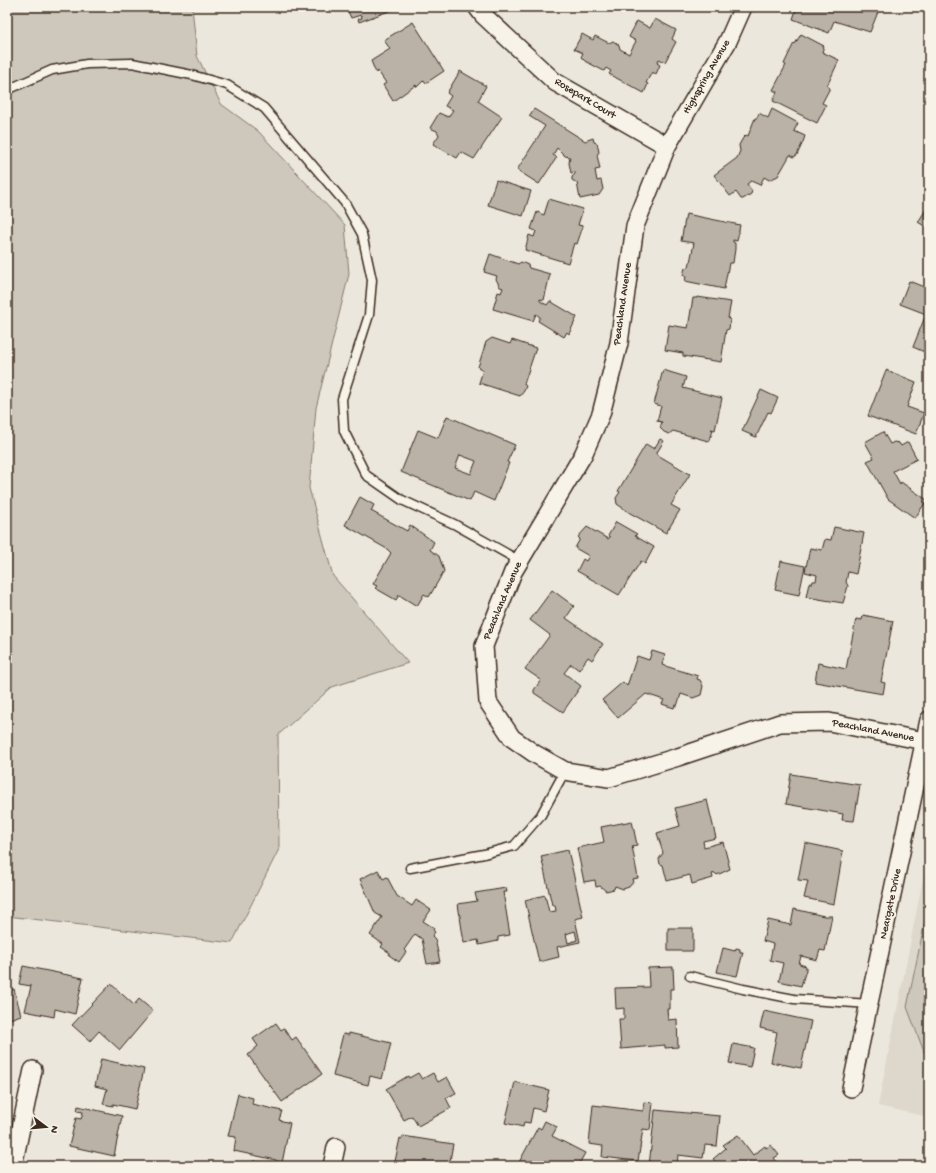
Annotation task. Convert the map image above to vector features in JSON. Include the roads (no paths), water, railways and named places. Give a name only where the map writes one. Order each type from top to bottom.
[{"type":"street","name":"Rosepark Court","points":[[478,7],[483,15],[555,82],[667,146]]},
{"type":"street","name":"Highspring Avenue","points":[[667,146],[728,41],[743,7]]},
{"type":"street","name":"Peachland Avenue","points":[[667,146],[635,226],[619,343],[600,414],[583,455],[513,572],[484,646],[488,702],[512,738],[535,754],[565,771],[608,778],[678,757],[780,723],[829,722],[927,742]]},
{"type":"street","name":"Neargate Drive","points":[[851,1088],[927,742],[929,720]]},
{"type":"street","points":[[13,1166],[33,1070]]},
{"type":"street","points":[[332,1166],[336,1148]]},
{"type":"lane","points":[[7,90],[52,70],[86,64],[132,63],[192,75],[227,85],[264,108],[345,204],[362,234],[372,280],[369,315],[342,399],[344,431],[366,475],[402,500],[454,524],[520,561]]},
{"type":"lane","points":[[410,868],[484,854],[514,846],[541,815],[565,771]]},
{"type":"lane","points":[[690,976],[743,989],[794,999],[870,1004]]}]
